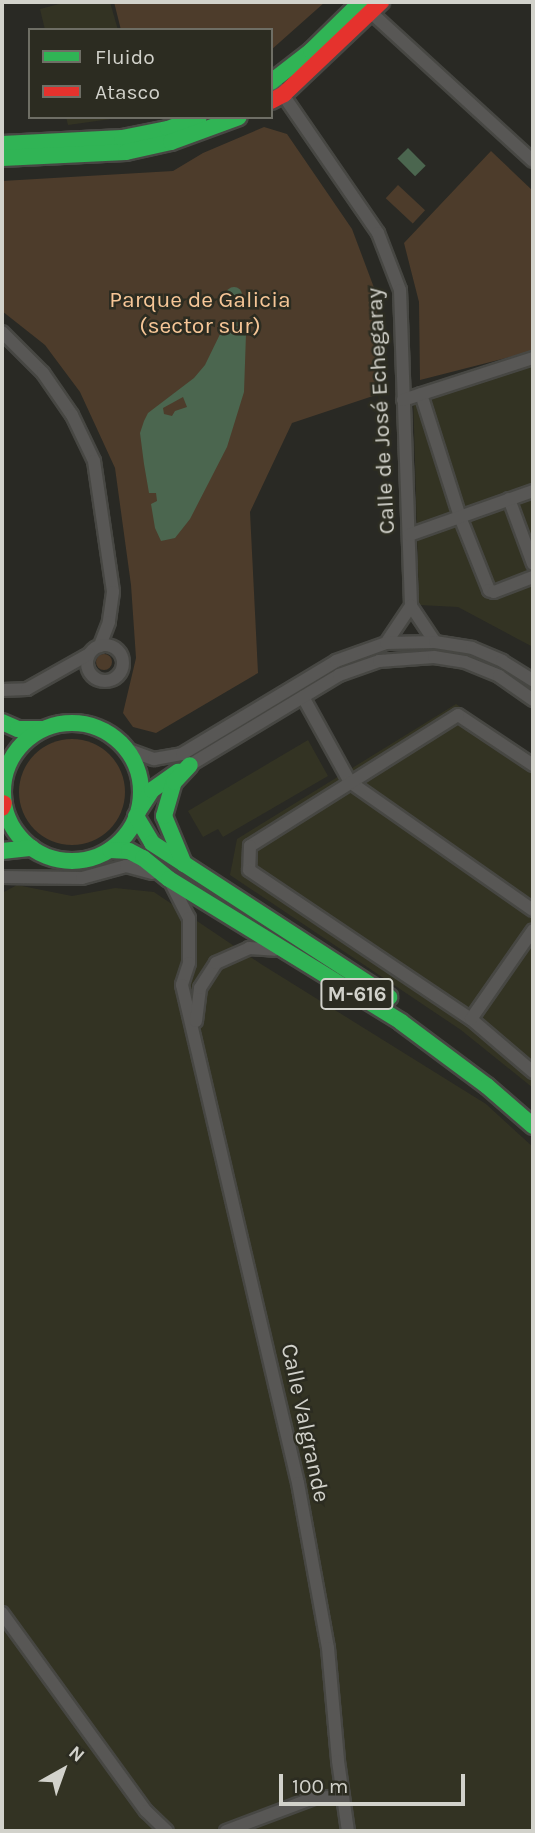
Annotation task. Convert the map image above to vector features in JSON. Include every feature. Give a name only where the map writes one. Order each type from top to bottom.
[{"type":"main road","points":[[273,81],[368,5]]},
{"type":"main road","points":[[278,98],[368,5]]},
{"type":"main road","points":[[2,144],[122,138],[168,129],[194,119]]},
{"type":"main road","points":[[2,158],[126,152],[171,142],[234,119]]},
{"type":"main road","points":[[2,722],[18,729],[42,729],[65,723],[88,724],[109,733],[126,749],[137,768],[141,789],[138,813]]},
{"type":"main road","points":[[42,729],[28,738],[5,761],[3,805],[19,835],[32,848],[50,857],[70,860],[91,858],[110,850],[122,839],[152,790],[190,765]]},
{"type":"main road","points":[[184,864],[164,816],[174,782],[190,765]]},
{"type":"main road","name":"M-616","points":[[138,813],[152,843],[343,965],[450,1040],[533,1106]]},
{"type":"main road","points":[[2,851],[32,848]]},
{"type":"main road","name":"M-616","points":[[110,850],[129,851],[169,879],[416,1032],[533,1126]]},
{"type":"street","points":[[368,5],[533,161]]},
{"type":"street","name":"Calle de José Echegaray","points":[[278,98],[378,233],[400,290],[411,606]]},
{"type":"street","points":[[2,332],[43,373],[84,436],[94,461],[113,592],[109,622],[94,650],[27,690],[2,690]]},
{"type":"street","points":[[402,400],[533,358]]},
{"type":"street","points":[[421,394],[460,517],[489,590],[494,592],[533,578]]},
{"type":"street","points":[[410,535],[533,491]]},
{"type":"street","points":[[509,499],[533,564]]},
{"type":"street","points":[[386,643],[411,606],[435,642]]},
{"type":"street","points":[[126,749],[154,759],[181,754],[336,661],[386,643],[435,642],[488,654],[533,679]]},
{"type":"street","points":[[190,765],[303,696],[359,666],[396,658],[448,659],[484,668],[533,700]]},
{"type":"street","points":[[303,696],[350,782],[533,910]]},
{"type":"street","points":[[533,765],[458,715],[250,846],[249,870],[471,1019],[533,1072]]},
{"type":"street","points":[[2,877],[82,878],[126,866],[169,879]]},
{"type":"street","name":"Calle Valgrande","points":[[169,879],[189,918],[189,963],[183,985],[298,1483],[328,1648],[341,1796],[348,1831]]},
{"type":"street","points":[[471,1019],[533,930]]},
{"type":"street","points":[[195,1028],[200,988],[216,963],[249,948],[286,951]]},
{"type":"street","points":[[2,1613],[146,1811],[167,1831]]},
{"type":"street","points":[[226,1831],[314,1798],[341,1796]]},
{"type":"shaded area","points":[[67,2],[110,2],[117,28],[45,28],[40,9]]},
{"type":"shaded area","points":[[66,119],[111,119],[68,125]]},
{"type":"shaded area","points":[[408,148],[426,166],[415,176],[397,159]]},
{"type":"shaded area","points":[[231,287],[237,287],[242,295],[240,301],[231,303],[226,298],[226,292]]},
{"type":"shaded area","points":[[239,322],[239,326],[226,327],[242,328],[246,334],[244,392],[227,447],[190,519],[175,538],[161,541],[155,528],[151,504],[157,501],[156,493],[149,493],[140,433],[148,413],[194,378],[205,365],[223,328],[221,323]],"holes":[[[183,397],[187,407],[175,411],[172,416],[164,414],[163,408]]]},
{"type":"shaded area","points":[[533,354],[533,647],[458,607],[419,605],[413,391]]},
{"type":"shaded area","points":[[456,704],[533,757],[533,1088],[461,1030],[230,875],[237,839]]},
{"type":"shaded area","points":[[308,740],[328,776],[223,837],[218,829],[203,837],[188,811]]},
{"type":"shaded area","points":[[17,885],[72,896],[115,888],[154,892],[261,964],[486,1104],[533,1147],[533,1831],[2,1831],[2,893]]},
{"type":"green space","points":[[114,2],[325,2],[273,48],[273,28],[120,28]]},
{"type":"green space","name":"Parque de Galicia (sector sur)","points":[[264,127],[287,134],[352,229],[376,293],[382,393],[292,423],[250,512],[258,673],[156,733],[133,727],[123,713],[136,658],[131,585],[115,468],[80,392],[45,345],[2,311],[2,181],[173,171],[203,153]]},
{"type":"green space","points":[[491,151],[533,191],[533,351],[420,380],[419,302],[404,243]]},
{"type":"green space","points":[[398,185],[425,210],[413,223],[386,198]]},
{"type":"green space","points":[[101,654],[107,654],[112,662],[110,668],[101,670],[96,665],[96,659]]},
{"type":"green space","points":[[72,739],[92,743],[109,755],[121,772],[125,792],[121,812],[109,829],[92,841],[72,845],[52,841],[35,829],[23,812],[19,792],[23,772],[35,755],[52,743]]},
{"type":"traffic: fast","points":[[273,80],[311,51],[361,2]]},
{"type":"traffic: fast","points":[[2,144],[122,138],[168,129],[194,119]]},
{"type":"traffic: fast","points":[[2,158],[126,152],[171,142],[234,119]]},
{"type":"traffic: fast","points":[[2,722],[18,729],[42,729]]},
{"type":"traffic: fast","points":[[72,723],[98,729],[120,744],[135,766],[141,792],[135,818],[120,840],[98,855],[72,861],[46,855],[24,840],[9,818],[3,792],[9,766],[24,744],[46,729],[72,723]]},
{"type":"traffic: fast","points":[[184,864],[164,816],[174,782],[190,765]]},
{"type":"traffic: fast","points":[[139,810],[152,790],[178,772]]},
{"type":"traffic: fast","points":[[136,816],[152,843],[389,997]]},
{"type":"traffic: fast","points":[[2,851],[32,848]]},
{"type":"traffic: fast","points":[[110,850],[129,851],[143,858],[169,879],[401,1022],[487,1086],[533,1126]]},
{"type":"traffic: jam","points":[[273,100],[284,94],[381,2]]},
{"type":"traffic: jam","points":[[2,808],[4,803]]}]
